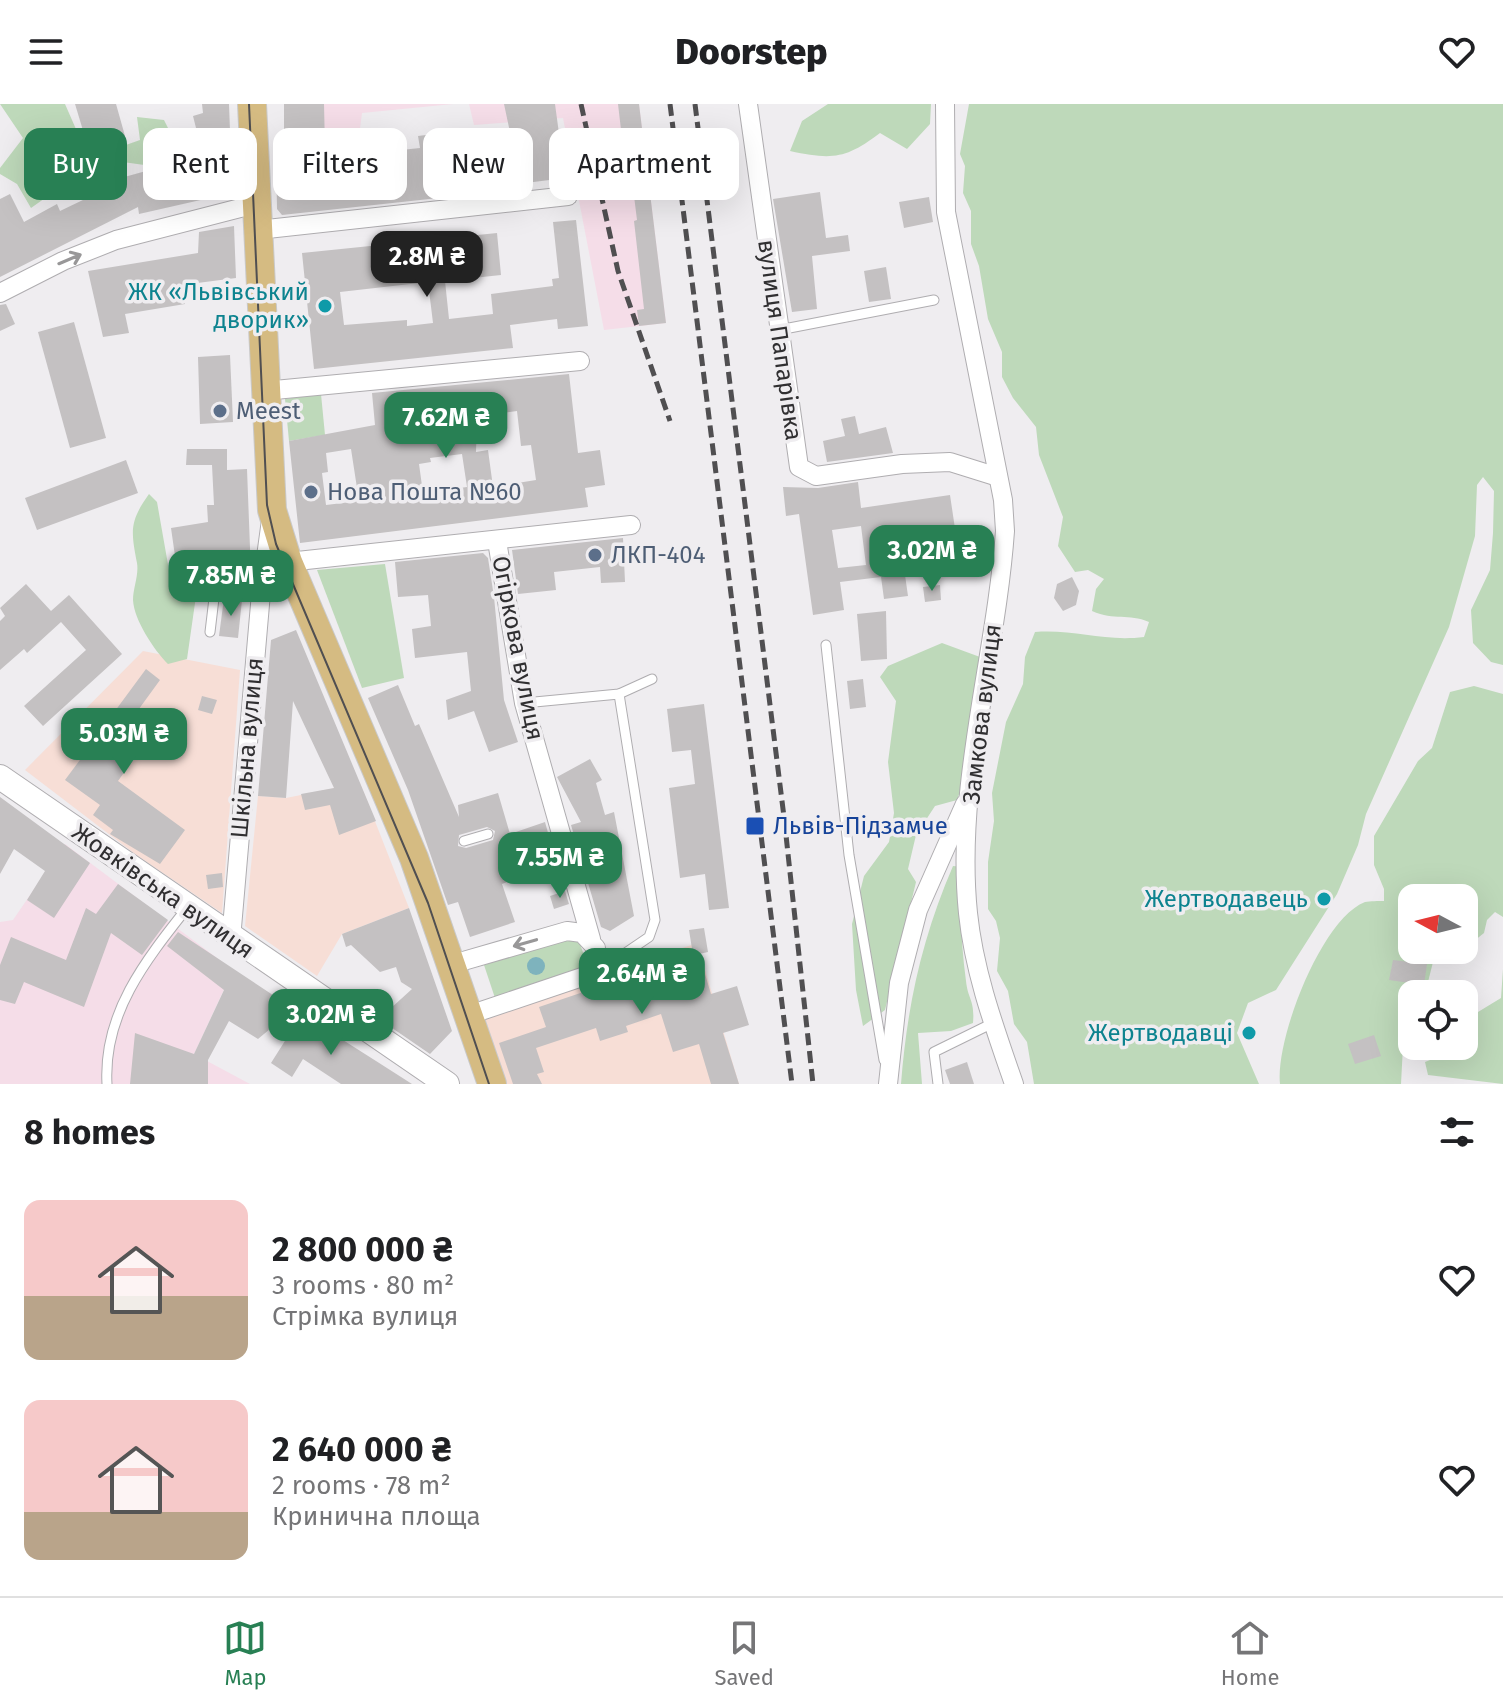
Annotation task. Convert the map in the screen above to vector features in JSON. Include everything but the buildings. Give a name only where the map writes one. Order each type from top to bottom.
[{"type":"main road","points":[[252,104],[272,510],[288,562],[419,856],[492,1084]]},
{"type":"street","name":"вулиця Папарівка","points":[[748,104],[796,461],[804,471],[816,476],[902,464],[950,462],[998,477]]},
{"type":"street","name":"Замкова вулиця","points":[[945,104],[946,212],[1004,515],[1003,562],[971,790],[968,913],[976,965],[1014,1084]]},
{"type":"street","points":[[0,293],[116,240],[257,217],[549,197]]},
{"type":"street","points":[[264,391],[580,361]]},
{"type":"street","name":"Шкільна вулиця","points":[[231,939],[261,593],[272,510]]},
{"type":"street","points":[[288,562],[631,525]]},
{"type":"street","name":"Огіркова вулиця","points":[[497,541],[524,703],[597,954],[594,973]]},
{"type":"street","name":"Жовківська вулиця","points":[[0,777],[231,939],[447,1084]]},
{"type":"street","points":[[888,1082],[899,983],[918,910],[971,790]]},
{"type":"street","points":[[453,964],[567,931],[577,931],[591,939]]},
{"type":"street","points":[[469,1015],[594,973]]},
{"type":"lane","points":[[779,330],[934,300]]},
{"type":"lane","points":[[210,632],[215,590],[261,593]]},
{"type":"lane","points":[[826,645],[849,855],[888,1082]]},
{"type":"lane","points":[[524,703],[619,694],[652,679]]},
{"type":"lane","points":[[594,973],[649,937],[655,920],[619,694]]},
{"type":"lane","points":[[464,841],[488,834]]},
{"type":"lane","points":[[107,1084],[112,1025],[126,992],[187,908]]},
{"type":"lane","points":[[938,1084],[934,1052],[993,1023]]},
{"type":"shaded area","points":[[284,104],[453,104],[362,113],[360,128],[285,128]]},
{"type":"shaded area","points":[[469,104],[639,104],[642,128],[565,128],[563,118],[474,125]]},
{"type":"shaded area","points":[[579,200],[651,200],[666,323],[604,330]]},
{"type":"shaded area","points":[[143,651],[240,670],[222,913],[135,854],[25,770]]},
{"type":"shaded area","points":[[360,783],[409,908],[342,934],[317,976],[245,926],[258,796],[286,798]]},
{"type":"shaded area","points":[[65,844],[233,970],[194,1054],[250,1084],[0,1084],[0,922],[13,920]]},
{"type":"shaded area","points":[[697,943],[739,1084],[506,1084],[484,1016]]},
{"type":"green space","points":[[0,104],[65,104],[76,128],[24,128],[24,196],[17,184],[0,174],[0,168],[23,138]]},
{"type":"green space","points":[[828,104],[931,104],[930,124],[907,149],[880,133],[858,148],[838,155],[817,156],[790,151],[802,121]]},
{"type":"green space","points":[[969,104],[1503,104],[1503,665],[1491,662],[1473,643],[1471,610],[1490,570],[1493,533],[1494,491],[1483,477],[1477,485],[1475,536],[1449,627],[1366,814],[1358,845],[1337,894],[1276,990],[1248,1003],[1237,1033],[1259,1084],[1034,1084],[1027,1042],[1014,1024],[1008,991],[997,971],[1000,938],[996,921],[988,909],[988,862],[994,821],[992,793],[1006,722],[1023,684],[1025,657],[1035,632],[1144,637],[1149,622],[1092,611],[1096,589],[1104,579],[1088,570],[1075,572],[1058,546],[1063,517],[1039,455],[1036,427],[1013,398],[1002,377],[1002,352],[988,319],[979,266],[971,244],[971,211],[963,193],[965,166],[960,154]]},
{"type":"green space","points":[[137,117],[164,120],[168,128],[143,128],[143,165],[127,163],[127,145],[140,140]]},
{"type":"green space","points":[[26,200],[42,200],[31,208]]},
{"type":"green space","points":[[321,394],[325,435],[289,441],[285,399]]},
{"type":"green space","points":[[149,494],[157,502],[173,593],[182,598],[196,596],[187,659],[168,664],[146,634],[133,600],[137,568],[133,527]]},
{"type":"green space","points":[[385,564],[404,678],[362,688],[317,570]]},
{"type":"green space","points":[[942,643],[980,657],[967,771],[957,800],[935,806],[916,835],[908,869],[916,882],[885,1010],[863,1026],[856,990],[852,924],[864,876],[889,842],[894,813],[888,762],[896,701],[880,677],[888,666]]},
{"type":"green space","points":[[1474,686],[1503,694],[1503,917],[1495,912],[1478,938],[1478,884],[1398,884],[1398,964],[1432,964],[1428,980],[1398,980],[1401,1084],[1280,1084],[1285,1039],[1317,955],[1332,931],[1349,913],[1365,902],[1384,901],[1384,889],[1374,865],[1374,836],[1418,761],[1432,748],[1450,692]]},
{"type":"green space","points":[[953,866],[964,867],[962,939],[973,1023],[951,1031],[918,1033],[922,1084],[901,1084],[907,1027],[918,973],[933,919]]},
{"type":"green space","points":[[577,935],[588,967],[495,998],[484,965]]},
{"type":"green space","points":[[1503,969],[1503,1084],[1428,1075],[1425,1062],[1430,1060],[1478,1060],[1478,1012],[1501,998]]},
{"type":"water","points":[[532,957],[540,957],[545,966],[543,973],[532,975],[527,970],[527,962]]},
{"type":"tram line","points":[[249,104],[267,505],[276,544],[428,903],[489,1084]]},
{"type":"railway","points":[[581,104],[618,271],[670,421]]},
{"type":"railway","points":[[670,104],[792,1084]]},
{"type":"railway","points":[[695,104],[784,817],[813,1084]]},
{"type":"place","name":"ЖК «Львівський дворик»","points":[[325,306]]},
{"type":"place","name":"Meest","points":[[220,411]]},
{"type":"place","name":"Нова Пошта №60","points":[[311,492]]},
{"type":"place","name":"ЛКП-404","points":[[595,555]]},
{"type":"place","name":"Львів-Підзамче","points":[[755,826]]},
{"type":"place","name":"Жертводавець","points":[[1324,899]]},
{"type":"place","name":"Жертводавцi","points":[[1249,1033]]}]
